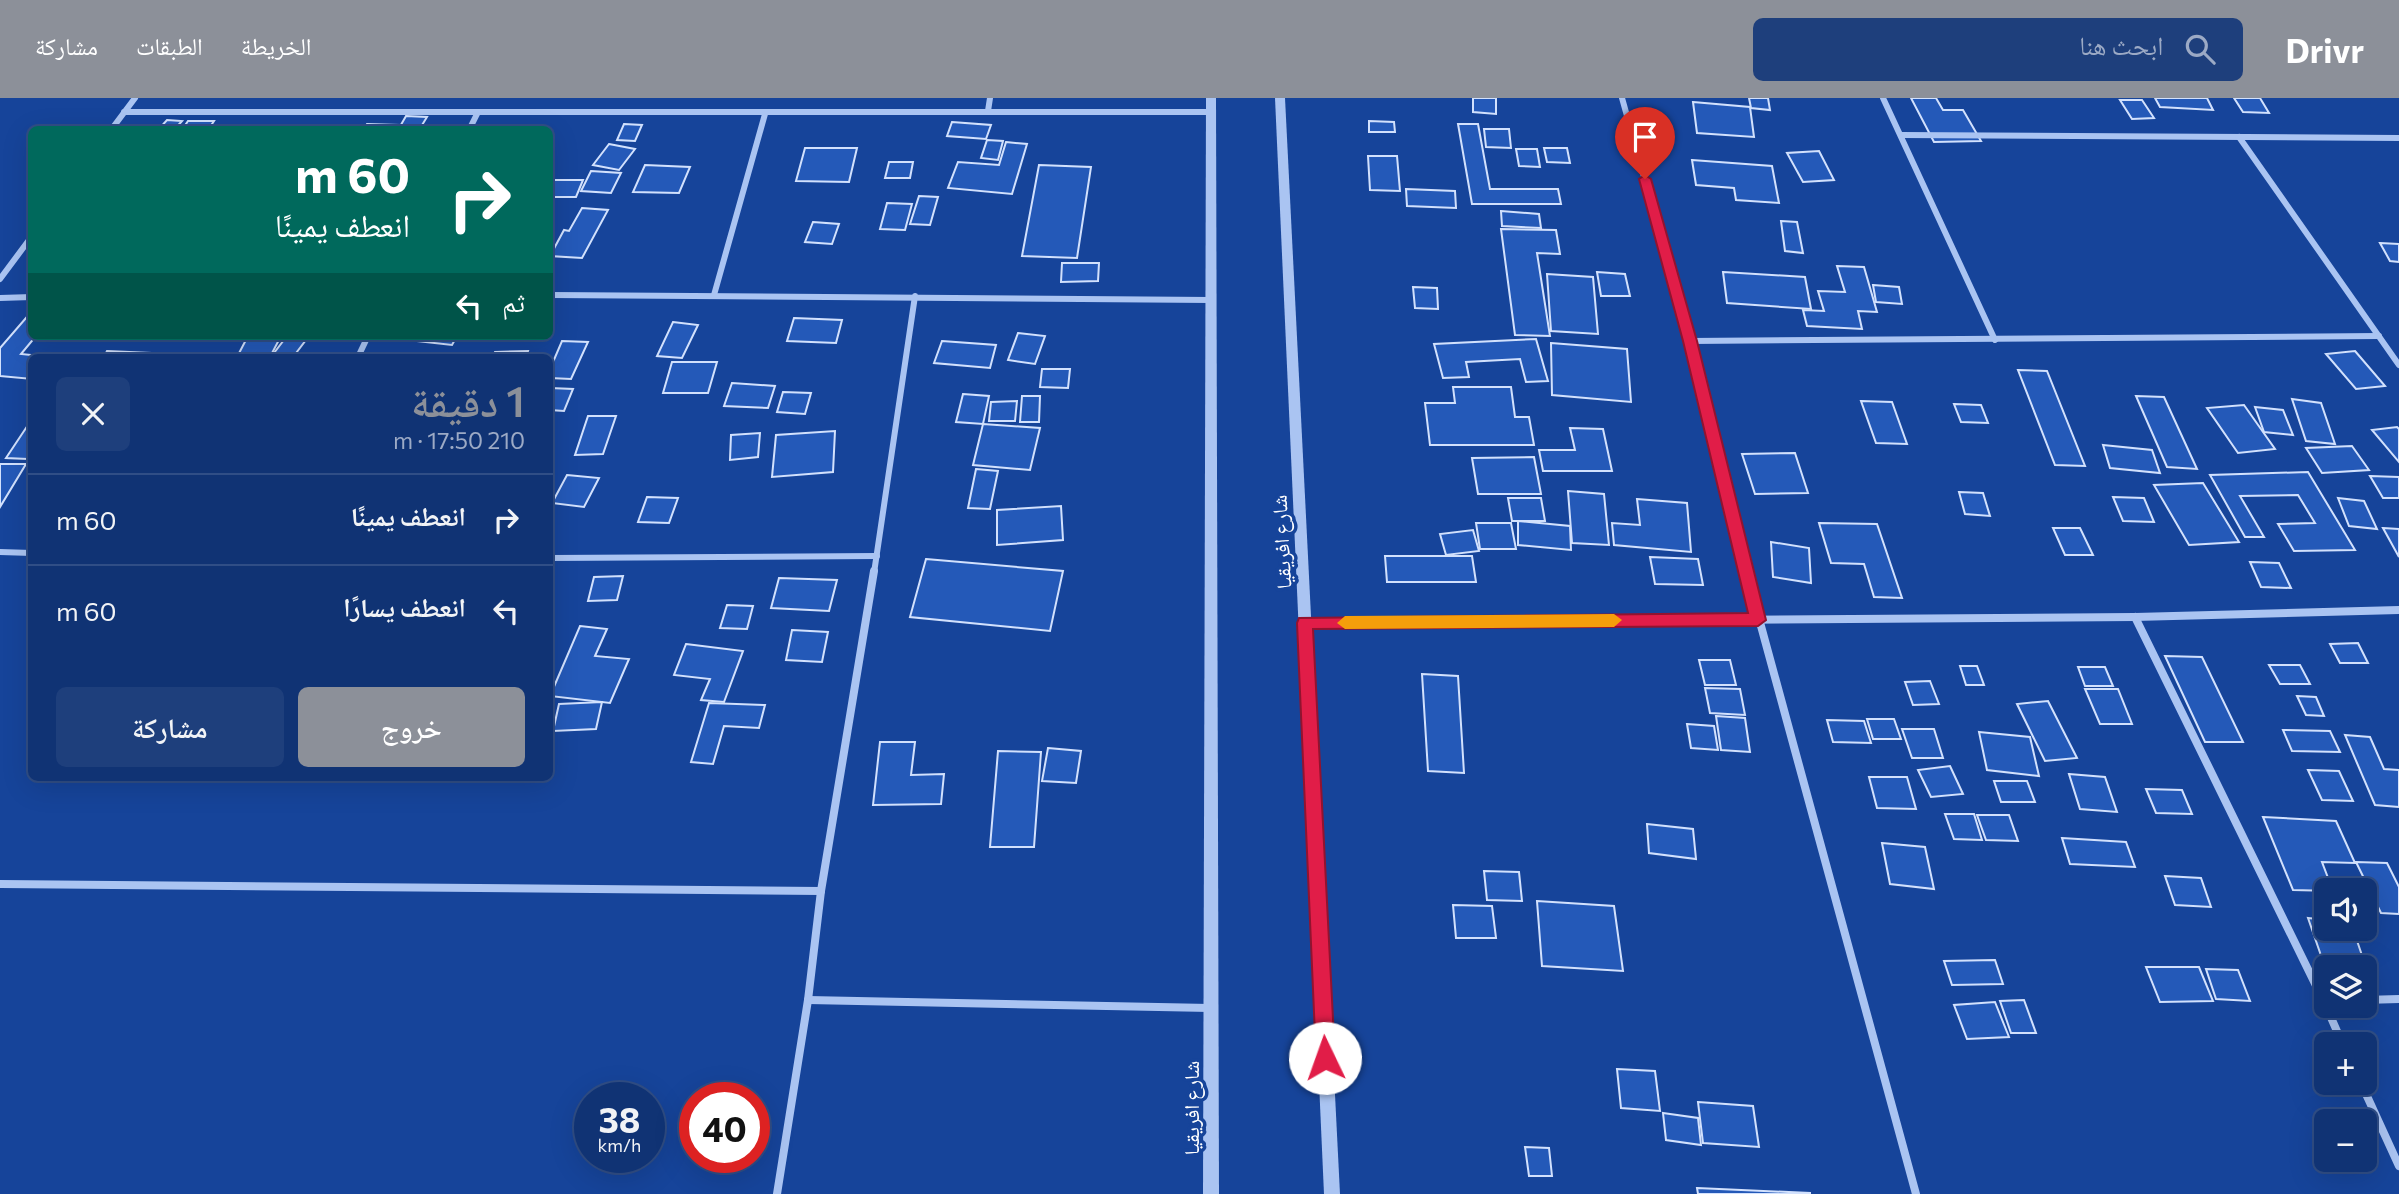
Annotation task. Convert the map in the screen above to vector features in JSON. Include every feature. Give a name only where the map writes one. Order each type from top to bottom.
[{"type":"street","points":[[114,126],[135,98]]},
{"type":"street","points":[[988,111],[990,98]]},
{"type":"street","name":"شارع افريقيا","points":[[1211,98],[1211,1194]]},
{"type":"street","name":"شارع افريقيا","points":[[1280,98],[1332,1194]]},
{"type":"street","points":[[1622,98],[1690,341],[1758,620],[1916,1194]]},
{"type":"street","points":[[1883,98],[1995,340]]},
{"type":"street","points":[[124,111],[477,114],[1211,112]]},
{"type":"street","points":[[471,126],[477,114]]},
{"type":"street","points":[[714,295],[765,114]]},
{"type":"street","points":[[1900,135],[2399,138]]},
{"type":"street","points":[[2239,137],[2399,365]]},
{"type":"street","points":[[0,279],[28,241]]},
{"type":"street","points":[[553,295],[1211,300]]},
{"type":"street","points":[[777,1194],[808,1000],[821,891],[877,556],[915,296]]},
{"type":"street","points":[[0,298],[28,298]]},
{"type":"street","points":[[1690,341],[2379,336]]},
{"type":"street","points":[[0,552],[28,553]]},
{"type":"street","points":[[553,558],[877,556]]},
{"type":"street","points":[[1305,623],[2135,617],[2399,610]]},
{"type":"street","points":[[2135,617],[2314,981]]},
{"type":"street","points":[[0,884],[821,891]]},
{"type":"street","points":[[2377,1000],[2399,999]]},
{"type":"street","points":[[808,1000],[1211,1008]]},
{"type":"street","points":[[2366,1095],[2399,1166]]},
{"type":"building","points":[[1473,98],[1496,98],[1496,114],[1473,112]]},
{"type":"building","points":[[1749,98],[1768,98],[1770,110],[1751,108]]},
{"type":"building","points":[[1911,98],[1936,98],[1943,110],[1963,110],[1981,141],[1934,142]]},
{"type":"building","points":[[2155,98],[2207,98],[2213,110],[2160,107]]},
{"type":"building","points":[[2234,98],[2260,98],[2269,113],[2243,112]]},
{"type":"building","points":[[2120,100],[2142,100],[2154,118],[2132,119]]},
{"type":"building","points":[[1693,102],[1750,107],[1754,137],[1697,133]]},
{"type":"building","points":[[406,116],[427,117],[421,126],[400,126]]},
{"type":"building","points":[[167,120],[182,121],[178,126],[162,126]]},
{"type":"building","points":[[188,121],[214,121],[211,126],[185,126]]},
{"type":"building","points":[[1369,121],[1394,122],[1395,132],[1369,132]]},
{"type":"building","points":[[952,122],[991,125],[986,139],[947,136]]},
{"type":"building","points":[[367,124],[399,125],[398,126],[366,126]]},
{"type":"building","points":[[624,124],[642,125],[635,141],[617,140]]},
{"type":"building","points":[[1458,124],[1478,124],[1490,189],[1558,189],[1561,204],[1472,204]]},
{"type":"building","points":[[1484,129],[1509,129],[1511,148],[1486,147]]},
{"type":"building","points":[[987,140],[1003,141],[998,160],[981,158]]},
{"type":"building","points":[[1006,142],[1027,144],[1012,194],[948,188],[958,162],[999,165]]},
{"type":"building","points":[[609,144],[635,149],[619,170],[593,165]]},
{"type":"building","points":[[805,148],[857,148],[849,182],[796,181]]},
{"type":"building","points":[[1544,148],[1567,148],[1570,163],[1547,162]]},
{"type":"building","points":[[1516,149],[1537,149],[1540,167],[1519,166]]},
{"type":"building","points":[[1819,151],[1834,180],[1803,182],[1787,153]]},
{"type":"building","points":[[1368,156],[1397,156],[1400,191],[1370,190]]},
{"type":"building","points":[[1692,160],[1772,166],[1779,203],[1736,200],[1734,188],[1696,185]]},
{"type":"building","points":[[889,162],[913,162],[910,178],[885,178]]},
{"type":"building","points":[[645,165],[690,167],[679,193],[633,192]]},
{"type":"building","points":[[1039,165],[1091,167],[1077,258],[1022,256]]},
{"type":"building","points":[[591,171],[621,173],[611,193],[581,191]]},
{"type":"building","points":[[553,180],[583,180],[576,197],[553,197]]},
{"type":"building","points":[[1406,189],[1455,191],[1456,208],[1407,206]]},
{"type":"building","points":[[919,196],[938,197],[930,225],[910,224]]},
{"type":"building","points":[[887,203],[912,204],[905,230],[880,229]]},
{"type":"building","points":[[582,208],[608,210],[582,258],[553,256],[553,250],[564,230],[569,231]]},
{"type":"building","points":[[1501,211],[1539,214],[1541,228],[1502,226]]},
{"type":"building","points":[[1781,221],[1797,222],[1803,253],[1785,251]]},
{"type":"building","points":[[813,222],[839,224],[832,244],[805,242]]},
{"type":"building","points":[[1501,229],[1556,230],[1560,254],[1537,253],[1550,336],[1515,335]]},
{"type":"building","points":[[2380,243],[2399,244],[2399,262],[2390,261]]},
{"type":"building","points":[[1062,263],[1099,263],[1098,281],[1061,282]]},
{"type":"building","points":[[1837,266],[1864,267],[1877,312],[1858,311],[1862,329],[1807,326],[1803,310],[1824,311],[1818,291],[1845,292]]},
{"type":"building","points":[[1597,272],[1625,274],[1630,296],[1601,296]]},
{"type":"building","points":[[1723,272],[1805,277],[1811,309],[1727,303]]},
{"type":"building","points":[[1547,274],[1593,277],[1598,334],[1551,331]]},
{"type":"building","points":[[1873,285],[1899,287],[1902,304],[1876,302]]},
{"type":"building","points":[[1413,287],[1437,288],[1438,309],[1415,308]]},
{"type":"building","points":[[28,316],[28,340],[33,340],[21,354],[28,355],[28,379],[0,376],[0,348]]},
{"type":"building","points":[[794,318],[842,320],[836,343],[787,341]]},
{"type":"building","points":[[673,322],[698,325],[682,358],[657,356]]},
{"type":"building","points":[[1018,333],[1045,336],[1035,364],[1008,360]]},
{"type":"building","points":[[1536,339],[1548,381],[1526,382],[1520,359],[1466,362],[1469,377],[1443,378],[1434,344]]},
{"type":"building","points":[[246,340],[279,340],[272,354],[239,354]]},
{"type":"building","points":[[284,340],[306,340],[295,354],[273,354]]},
{"type":"building","points":[[408,340],[455,340],[452,345]]},
{"type":"building","points":[[562,341],[588,342],[571,379],[553,378],[553,362]]},
{"type":"building","points":[[942,341],[996,345],[990,368],[934,363]]},
{"type":"building","points":[[1551,343],[1627,349],[1631,402],[1552,395]]},
{"type":"building","points":[[107,351],[150,353],[149,354],[106,354]]},
{"type":"building","points":[[528,351],[527,354],[494,354]]},
{"type":"building","points":[[2355,351],[2385,386],[2356,389],[2326,354]]},
{"type":"building","points":[[672,362],[717,362],[708,393],[663,393]]},
{"type":"building","points":[[1042,369],[1070,369],[1068,388],[1040,387]]},
{"type":"building","points":[[2018,370],[2047,371],[2085,466],[2055,465]]},
{"type":"building","points":[[732,383],[775,386],[768,408],[724,406]]},
{"type":"building","points":[[1453,387],[1511,387],[1515,417],[1529,417],[1534,445],[1430,445],[1425,403],[1455,403]]},
{"type":"building","points":[[553,388],[573,389],[564,411],[553,410]]},
{"type":"building","points":[[783,392],[811,393],[805,414],[777,412]]},
{"type":"building","points":[[963,394],[989,396],[983,424],[956,422]]},
{"type":"building","points":[[1022,396],[1040,396],[1039,422],[1020,422]]},
{"type":"building","points":[[2136,396],[2164,397],[2197,469],[2167,467]]},
{"type":"building","points":[[2292,399],[2321,403],[2335,444],[2306,441]]},
{"type":"building","points":[[1017,401],[1015,421],[989,421],[991,402]]},
{"type":"building","points":[[1861,401],[1892,402],[1907,444],[1876,443]]},
{"type":"building","points":[[1954,404],[1981,405],[1988,423],[1961,422]]},
{"type":"building","points":[[2244,405],[2275,449],[2238,453],[2207,408]]},
{"type":"building","points":[[2255,407],[2283,410],[2293,435],[2264,432]]},
{"type":"building","points":[[588,416],[616,416],[603,454],[575,455]]},
{"type":"building","points":[[983,424],[1040,428],[1030,470],[973,465]]},
{"type":"building","points":[[28,425],[28,459],[6,458]]},
{"type":"building","points":[[1570,428],[1603,429],[1612,471],[1543,471],[1539,450],[1575,450]]},
{"type":"building","points":[[2399,429],[2399,462],[2372,430]]},
{"type":"building","points":[[835,431],[833,472],[772,477],[776,435]]},
{"type":"building","points":[[760,433],[758,457],[730,460],[731,435]]},
{"type":"building","points":[[2103,445],[2152,450],[2160,473],[2110,468]]},
{"type":"building","points":[[2352,446],[2369,470],[2322,473],[2306,448]]},
{"type":"building","points":[[1795,453],[1808,493],[1755,494],[1742,454]]},
{"type":"building","points":[[1534,457],[1541,494],[1478,494],[1472,458]]},
{"type":"building","points":[[0,464],[26,464],[0,507]]},
{"type":"building","points":[[976,469],[998,471],[990,509],[968,508]]},
{"type":"building","points":[[2308,472],[2355,550],[2294,551],[2278,524],[2315,523],[2298,495],[2240,496],[2264,537],[2245,537],[2210,475]]},
{"type":"building","points":[[567,475],[599,478],[584,507],[553,501]]},
{"type":"building","points":[[2370,476],[2399,477],[2399,498],[2383,498]]},
{"type":"building","points":[[2203,483],[2239,542],[2189,545],[2154,485]]},
{"type":"building","points":[[1568,491],[1604,494],[1609,545],[1572,543]]},
{"type":"building","points":[[1959,492],[1983,493],[1990,516],[1965,514]]},
{"type":"building","points":[[647,497],[678,498],[669,523],[638,522]]},
{"type":"building","points":[[2113,497],[2144,498],[2154,522],[2123,521]]},
{"type":"building","points":[[1508,498],[1541,498],[1545,521],[1512,521]]},
{"type":"building","points":[[2338,498],[2364,501],[2377,529],[2349,526]]},
{"type":"building","points":[[1637,499],[1687,503],[1691,552],[1614,545],[1612,523],[1640,525]]},
{"type":"building","points":[[1061,506],[1063,540],[997,545],[997,510]]},
{"type":"building","points":[[1518,521],[1570,526],[1571,550],[1518,545]]},
{"type":"building","points":[[1476,523],[1511,523],[1516,549],[1480,549]]},
{"type":"building","points":[[1819,523],[1877,524],[1902,598],[1874,597],[1864,564],[1831,563]]},
{"type":"building","points":[[2053,528],[2080,528],[2093,555],[2065,555]]},
{"type":"building","points":[[2383,528],[2399,529],[2399,557]]},
{"type":"building","points":[[1473,530],[1479,551],[1446,555],[1440,534]]},
{"type":"building","points":[[1771,542],[1809,548],[1811,583],[1773,577]]},
{"type":"building","points":[[1385,556],[1472,556],[1476,582],[1387,582]]},
{"type":"building","points":[[1650,557],[1698,559],[1703,585],[1655,584]]},
{"type":"building","points":[[926,559],[1063,571],[1050,631],[910,617]]},
{"type":"building","points":[[2250,562],[2279,563],[2291,588],[2261,587]]},
{"type":"building","points":[[623,576],[617,600],[588,601],[594,577]]},
{"type":"building","points":[[779,578],[837,580],[829,611],[771,608]]},
{"type":"building","points":[[727,605],[753,606],[747,629],[720,628]]},
{"type":"building","points":[[580,626],[607,629],[595,656],[629,659],[610,703],[553,696],[553,689]]},
{"type":"building","points":[[792,630],[828,632],[822,662],[786,660]]},
{"type":"building","points":[[2358,643],[2368,663],[2340,663],[2330,644]]},
{"type":"building","points":[[686,644],[743,651],[724,702],[701,700],[710,679],[674,675]]},
{"type":"building","points":[[2165,656],[2202,657],[2243,742],[2205,742]]},
{"type":"building","points":[[1699,660],[1730,660],[1736,685],[1705,685]]},
{"type":"building","points":[[2269,665],[2300,665],[2310,684],[2280,684]]},
{"type":"building","points":[[1960,666],[1977,666],[1984,685],[1966,685]]},
{"type":"building","points":[[2078,667],[2105,667],[2113,686],[2085,686]]},
{"type":"building","points":[[1422,674],[1458,676],[1464,773],[1428,771]]},
{"type":"building","points":[[1930,681],[1939,704],[1913,705],[1905,682]]},
{"type":"building","points":[[1705,688],[1740,689],[1745,715],[1710,713]]},
{"type":"building","points":[[2085,689],[2118,689],[2132,724],[2100,724]]},
{"type":"building","points":[[2297,696],[2316,697],[2324,716],[2306,715]]},
{"type":"building","points":[[2048,701],[2077,758],[2045,761],[2017,704]]},
{"type":"building","points":[[602,702],[596,729],[553,731],[559,704]]},
{"type":"building","points":[[709,703],[765,705],[759,728],[724,726],[713,764],[691,762]]},
{"type":"building","points":[[1716,716],[1745,718],[1750,752],[1721,750]]},
{"type":"building","points":[[1867,719],[1894,719],[1901,739],[1873,739]]},
{"type":"building","points":[[1827,720],[1864,721],[1871,743],[1833,742]]},
{"type":"building","points":[[1687,724],[1714,726],[1718,750],[1691,748]]},
{"type":"building","points":[[1902,729],[1934,729],[1943,758],[1912,758]]},
{"type":"building","points":[[2283,730],[2330,731],[2340,752],[2292,751]]},
{"type":"building","points":[[1979,732],[2030,737],[2039,776],[1987,770]]},
{"type":"building","points":[[2345,735],[2370,737],[2384,769],[2399,770],[2399,807],[2375,805]]},
{"type":"building","points":[[880,742],[915,742],[911,775],[944,774],[941,804],[873,805]]},
{"type":"building","points":[[1048,748],[1081,751],[1076,783],[1042,781]]},
{"type":"building","points":[[998,751],[1041,752],[1034,847],[990,847]]},
{"type":"building","points":[[1950,766],[1963,794],[1931,797],[1918,770]]},
{"type":"building","points":[[2308,770],[2339,771],[2353,801],[2322,800]]},
{"type":"building","points":[[2069,774],[2105,777],[2117,812],[2080,809]]},
{"type":"building","points":[[1869,777],[1907,777],[1916,809],[1877,808]]},
{"type":"building","points":[[1994,781],[2027,781],[2035,802],[2001,802]]},
{"type":"building","points":[[2146,789],[2182,790],[2192,814],[2156,813]]},
{"type":"building","points":[[1945,814],[1974,814],[1982,840],[1954,839]]},
{"type":"building","points":[[1977,815],[2009,815],[2018,841],[1986,840]]},
{"type":"building","points":[[2263,817],[2336,821],[2355,863],[2322,862],[2328,878],[2314,878],[2314,891],[2293,890]]},
{"type":"building","points":[[1647,824],[1693,829],[1696,859],[1649,853]]},
{"type":"building","points":[[2062,838],[2126,842],[2135,867],[2070,864]]},
{"type":"building","points":[[1882,843],[1925,847],[1934,889],[1890,884]]},
{"type":"building","points":[[2356,862],[2387,863],[2399,887],[2399,914],[2381,913],[2377,905],[2377,878],[2364,878]]},
{"type":"building","points":[[1484,871],[1519,872],[1522,901],[1487,900]]},
{"type":"building","points":[[2165,876],[2201,878],[2211,907],[2175,905]]},
{"type":"building","points":[[1537,901],[1614,906],[1623,971],[1542,966]]},
{"type":"building","points":[[1453,905],[1492,906],[1496,938],[1456,938]]},
{"type":"building","points":[[2308,918],[2314,919],[2314,935]]},
{"type":"building","points":[[2316,941],[2357,941],[2362,955],[2321,955]]},
{"type":"building","points":[[1995,960],[2003,984],[1952,985],[1944,961]]},
{"type":"building","points":[[2146,967],[2199,967],[2213,1001],[2160,1002]]},
{"type":"building","points":[[2206,969],[2238,970],[2250,1001],[2216,999]]},
{"type":"building","points":[[2024,1000],[2036,1033],[2011,1033],[2000,1001]]},
{"type":"building","points":[[1995,1002],[2009,1037],[1967,1039],[1954,1005]]},
{"type":"building","points":[[1617,1069],[1655,1071],[1660,1111],[1621,1108]]},
{"type":"building","points":[[1698,1102],[1753,1106],[1759,1147],[1703,1143]]},
{"type":"building","points":[[1663,1113],[1698,1118],[1701,1145],[1666,1140]]},
{"type":"building","points":[[1525,1147],[1549,1148],[1552,1176],[1529,1176]]},
{"type":"building","points":[[1697,1188],[1810,1193],[1810,1194],[1698,1194]]},
{"type":"slow traffic","points":[[1345,623],[1614,620]]},
{"type":"route","points":[[1325,1058],[1305,623],[1758,620],[1690,341],[1645,179]]}]
